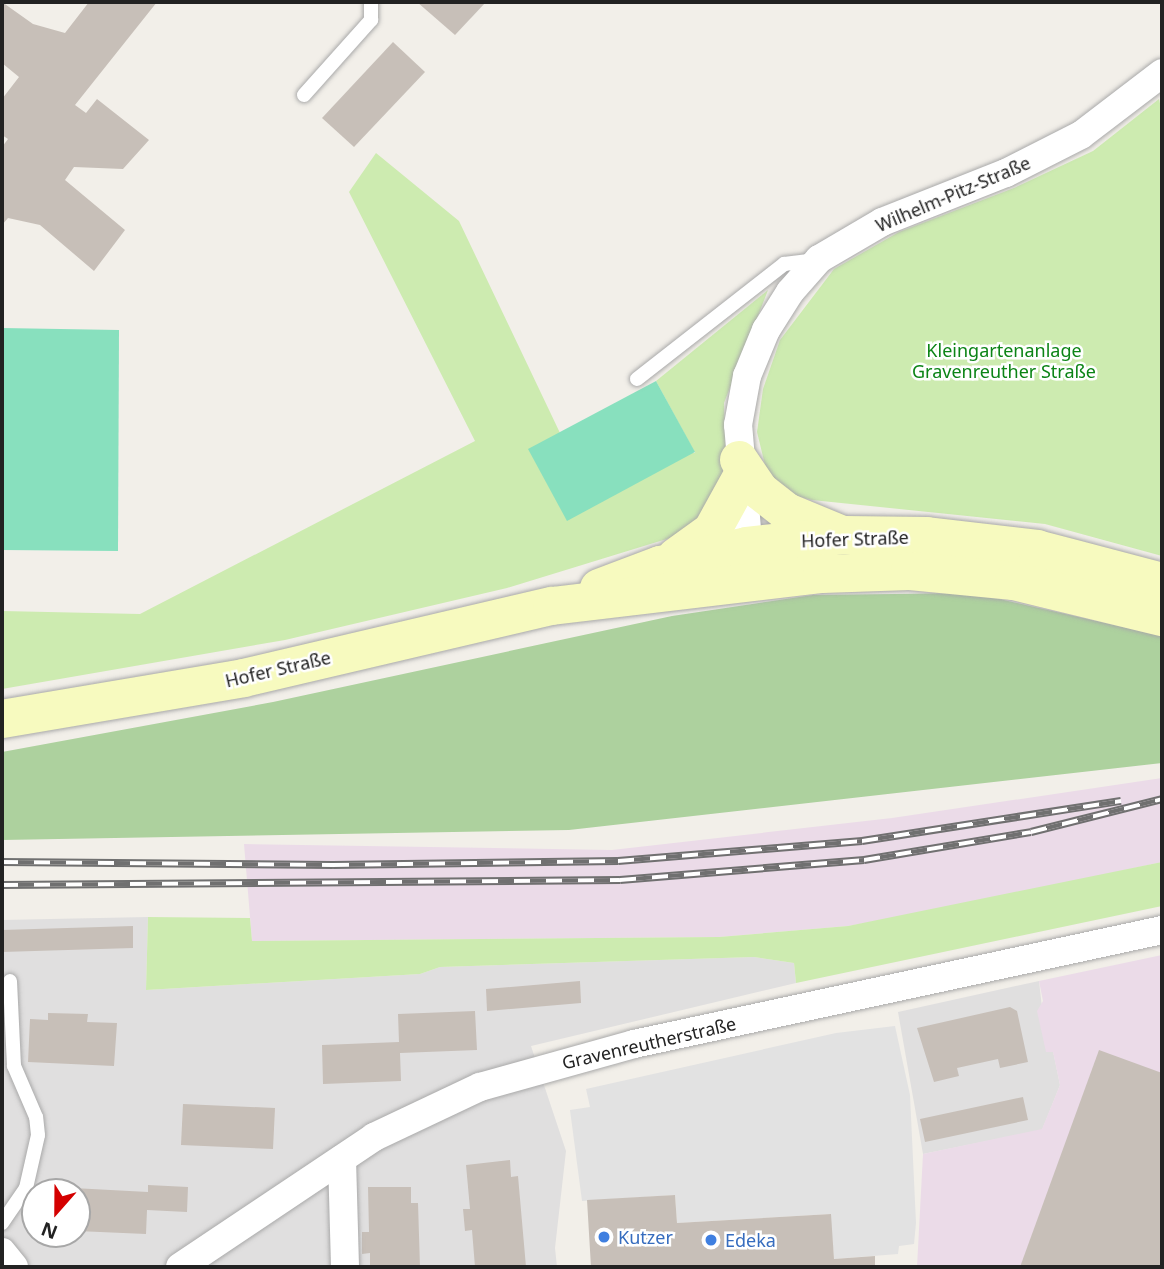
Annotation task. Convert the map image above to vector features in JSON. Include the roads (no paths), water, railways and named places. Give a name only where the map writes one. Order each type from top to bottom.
[{"type":"main road","points":[[660,565],[712,531],[739,470],[787,512],[845,536]]},
{"type":"main road","name":"Hofer Straße","points":[[2,719],[244,678],[552,606],[750,564],[845,536],[927,536],[1038,549],[1162,582]]},
{"type":"main road","name":"Hofer Straße","points":[[552,606],[660,565],[750,564],[822,573],[910,571],[1014,581],[1162,617]]},
{"type":"street","name":"Wilhelm-Pitz-Straße","points":[[750,564],[739,470],[738,425],[747,376],[766,330],[818,259],[882,222],[1006,173],[1081,135],[1162,73]]},
{"type":"street","name":"Gravenreutherstraße","points":[[180,1267],[342,1158],[445,1101],[530,1070],[1162,930]]},
{"type":"street","points":[[342,1158],[345,1267]]},
{"type":"street","points":[[2,1252],[14,1267]]},
{"type":"lane","points":[[304,95],[371,20],[371,2]]},
{"type":"lane","points":[[638,379],[784,264],[818,259]]},
{"type":"lane","points":[[2,1223],[26,1188],[38,1135],[36,1117],[14,1066],[10,981]]},
{"type":"railway","points":[[2,885],[620,880],[864,860],[1031,832],[1162,799]]},
{"type":"railway","points":[[2,862],[333,865],[618,861],[862,841],[1121,801]]},
{"type":"place","name":"Kutzer","points":[[604,1237]]},
{"type":"place","name":"Edeka","points":[[711,1240]]},
{"type":"park label","name":"Kleingartenanlage Gravenreuther Straße","points":[[1004,361]]}]
